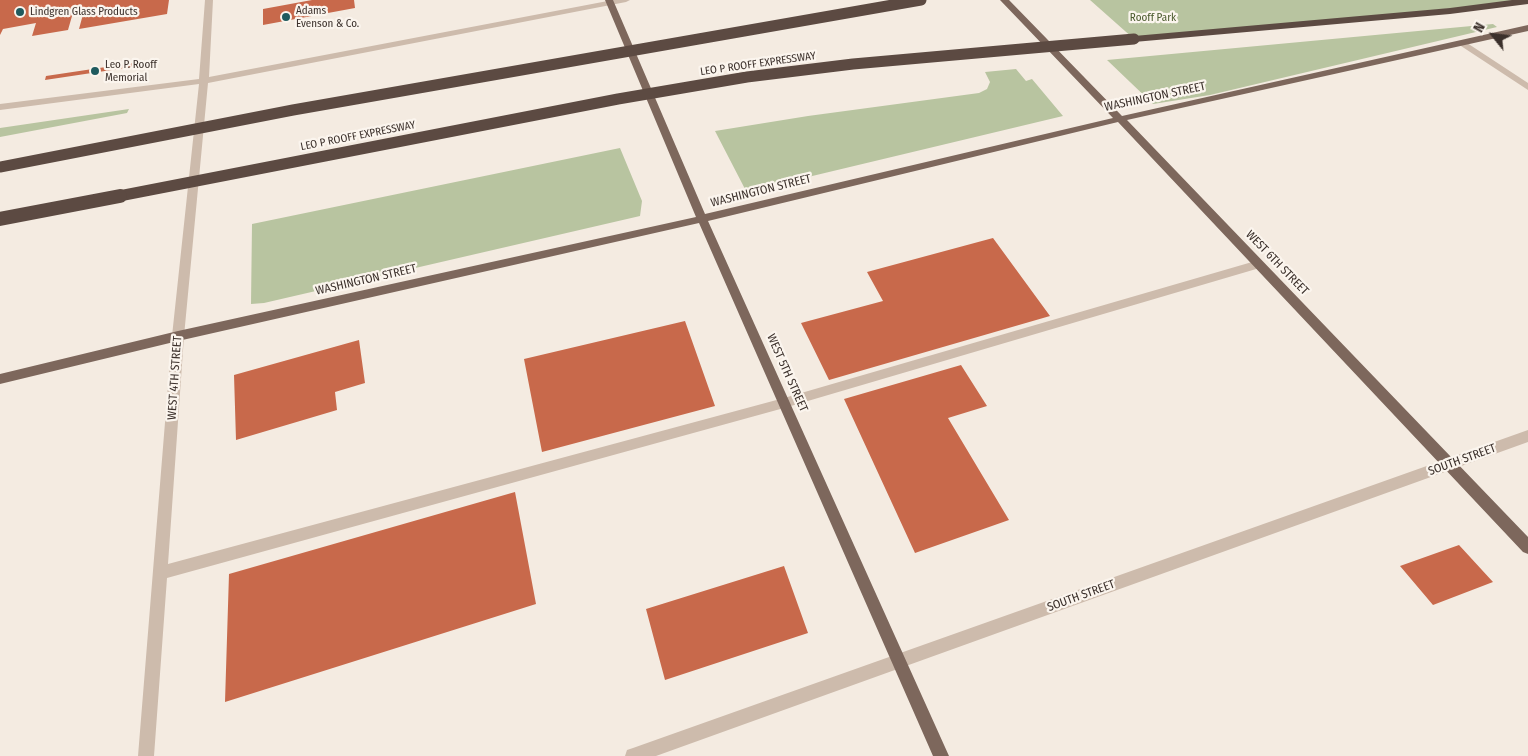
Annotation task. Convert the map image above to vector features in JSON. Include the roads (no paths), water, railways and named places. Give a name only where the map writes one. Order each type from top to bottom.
[{"type":"highway","points":[[0,167],[303,109],[921,0]]},
{"type":"highway","name":"LEO P ROOFF EXPRESSWAY","points":[[0,219],[618,99],[748,77],[863,63],[1450,11],[1528,2]]},
{"type":"main road","name":"WEST 6TH STREET","points":[[1004,0],[1259,264],[1528,547]]},
{"type":"main road","name":"WEST 5TH STREET","points":[[610,1],[702,219],[941,756]]},
{"type":"main road","name":"WASHINGTON STREET","points":[[0,378],[178,336],[702,219],[1120,119],[1464,44],[1528,28]]},
{"type":"street","name":"WEST 4TH STREET","points":[[146,756],[178,336],[204,81],[209,0]]},
{"type":"street","points":[[0,108],[204,81],[610,1],[626,0]]},
{"type":"street","points":[[1464,44],[1528,87]]},
{"type":"street","points":[[160,572],[784,403],[1259,264]]},
{"type":"street","name":"SOUTH STREET","points":[[633,756],[1528,436]]},
{"type":"place","name":"Lindgren Glass Products","points":[[20,12]]},
{"type":"place","name":"Adams Evenson & Co.","points":[[286,17]]},
{"type":"place","name":"Leo P. Rooff Memorial","points":[[95,71]]},
{"type":"park label","name":"Rooff Park","points":[[1153,18]]}]
